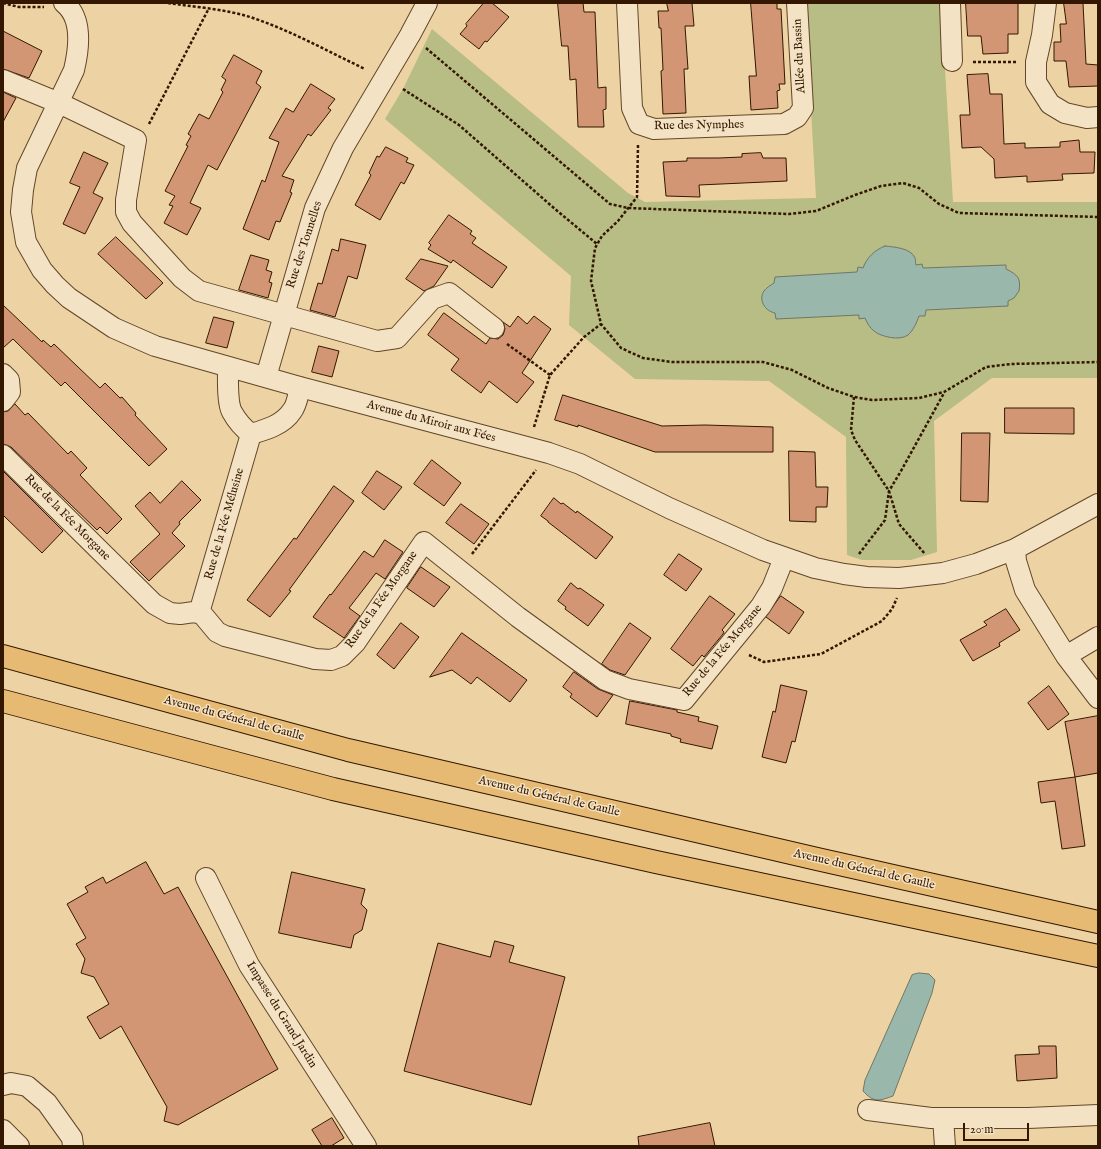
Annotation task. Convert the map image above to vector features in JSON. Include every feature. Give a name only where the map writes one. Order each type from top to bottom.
[{"type":"main road","name":"Avenue du Général de Gaulle","points":[[3,656],[348,750],[825,861],[1098,922]]},
{"type":"main road","points":[[3,701],[333,789],[656,862],[1098,956]]},
{"type":"street","name":"Avenue du Miroir aux Fées","points":[[64,3],[70,8],[75,21],[78,35],[78,53],[74,70],[27,168],[21,212],[26,242],[42,270],[69,298],[114,328],[155,346],[228,367],[549,453],[580,464],[676,511],[763,550],[815,568],[844,574],[899,578],[943,574],[976,564],[1015,549],[1098,504]]},
{"type":"street","name":"Rue des Tonnelles","points":[[266,377],[315,208],[344,148],[427,3]]},
{"type":"street","name":"Rue des Nymphes","points":[[627,3],[632,108],[639,124],[654,129],[784,124],[797,117],[803,108]]},
{"type":"street","name":"Allée du Bassin","points":[[797,3],[803,108]]},
{"type":"street","points":[[950,3],[952,61]]},
{"type":"street","points":[[1046,3],[1042,34],[1036,62],[1036,82],[1050,104],[1065,113],[1087,118],[1098,117]]},
{"type":"street","points":[[3,80],[59,103],[136,140],[126,200],[126,212],[132,223],[182,278],[199,291],[377,341],[397,338],[432,300],[449,293],[494,328]]},
{"type":"street","points":[[228,367],[231,411],[241,425],[251,434],[271,428],[284,420],[292,411],[300,387]]},
{"type":"street","points":[[3,374],[9,380],[10,392],[3,401]]},
{"type":"street","name":"Rue de la Fée Mélusine","points":[[199,613],[251,434]]},
{"type":"street","name":"Rue de la Fée Morgane","points":[[3,455],[154,604],[170,614],[194,612],[202,614],[216,632],[225,636],[315,659],[331,660],[342,656],[355,643],[424,542],[518,617],[605,680],[629,689],[684,700],[761,606],[772,588],[784,558]]},
{"type":"street","points":[[1015,549],[1016,562],[1025,590],[1066,656],[1098,698]]},
{"type":"street","points":[[1066,656],[1098,637]]},
{"type":"street","name":"Impasse du Grand Jardin","points":[[206,878],[249,966],[366,1146]]},
{"type":"street","points":[[3,1085],[11,1083],[27,1086],[47,1103],[72,1138],[73,1146]]},
{"type":"street","points":[[868,1110],[931,1118],[1028,1118],[1098,1115]]},
{"type":"street","points":[[943,1118],[945,1146]]},
{"type":"street","points":[[3,1130],[19,1146]]},
{"type":"path","points":[[168,3],[209,8],[248,17],[280,28],[385,78],[459,125],[597,244]]},
{"type":"path","points":[[136,140],[151,121],[209,8]]},
{"type":"path","points":[[410,35],[610,204],[628,208],[789,214],[816,211],[855,194],[881,186],[903,183],[919,188],[939,204],[959,213],[1098,217]]},
{"type":"path","points":[[952,61],[1036,62]]},
{"type":"path","points":[[639,124],[637,197],[618,222],[602,236],[597,244],[595,248],[591,281],[601,324],[621,348],[643,358],[672,362],[763,362],[792,370],[828,388],[854,397],[872,400],[919,398],[944,392],[986,367],[1011,364],[1098,362]]},
{"type":"path","points":[[527,447],[550,375],[584,337],[601,324]]},
{"type":"path","points":[[494,328],[492,334],[550,375]]},
{"type":"path","points":[[844,574],[885,520],[888,491],[901,471],[944,392]]},
{"type":"path","points":[[854,397],[851,430],[855,440],[888,491],[899,524],[943,574]]},
{"type":"path","points":[[460,570],[549,453]]},
{"type":"path","points":[[728,645],[764,662],[821,654],[882,621],[892,609],[900,590],[899,578]]},
{"type":"green space","points":[[805,3],[941,3],[953,202],[1098,202],[1098,378],[992,378],[934,421],[937,552],[911,560],[862,560],[847,555],[846,437],[769,381],[635,379],[569,325],[571,276],[385,119],[404,87],[432,29],[628,193],[645,202],[816,198]]},
{"type":"shaded area","points":[[885,246],[910,252],[915,258],[916,265],[922,264],[923,268],[1006,265],[1006,269],[1018,277],[1020,283],[1019,291],[1014,298],[1008,301],[1008,306],[926,310],[925,316],[919,316],[910,333],[905,337],[900,338],[891,338],[877,333],[870,327],[865,318],[859,319],[859,315],[776,319],[775,313],[768,310],[762,301],[762,294],[766,288],[774,283],[775,277],[857,272],[858,267],[863,268],[872,254]]},
{"type":"shaded area","points":[[919,973],[929,974],[935,980],[932,993],[893,1096],[880,1100],[870,1098],[863,1091],[865,1080],[912,975]]},
{"type":"building","points":[[484,3],[492,3],[509,17],[479,49],[460,34],[467,26],[466,24]]},
{"type":"building","points":[[558,3],[583,3],[584,12],[595,12],[598,88],[606,87],[606,109],[603,110],[604,127],[578,127],[576,79],[570,80],[568,46],[562,46]]},
{"type":"building","points":[[667,3],[692,3],[694,26],[685,26],[688,69],[684,69],[686,113],[663,114],[661,28],[659,28],[658,11],[668,11]]},
{"type":"building","points":[[751,3],[777,3],[777,9],[781,9],[785,84],[779,84],[780,90],[777,91],[778,108],[751,110],[749,76],[756,76]]},
{"type":"building","points":[[966,3],[1018,3],[1018,34],[1008,34],[1008,53],[983,54],[981,36],[968,36]]},
{"type":"building","points":[[1064,3],[1083,3],[1086,64],[1098,65],[1098,86],[1069,87],[1066,61],[1054,61],[1054,42],[1061,42],[1060,24],[1066,24]]},
{"type":"building","points":[[3,31],[42,51],[29,78],[3,69]]},
{"type":"building","points":[[234,55],[262,71],[256,83],[261,87],[217,170],[208,165],[190,203],[201,208],[187,235],[164,223],[173,206],[169,205],[175,196],[165,191],[188,146],[186,145],[191,136],[188,134],[199,114],[209,119],[223,92],[221,90],[226,80],[222,77]]},
{"type":"building","points":[[988,74],[990,94],[1002,94],[1004,144],[1025,143],[1025,148],[1060,147],[1060,142],[1079,140],[1080,152],[1095,152],[1094,173],[1062,174],[1063,180],[1027,182],[1027,176],[995,178],[994,159],[981,147],[962,148],[960,115],[970,115],[967,75]]},
{"type":"building","points":[[311,84],[335,99],[328,108],[331,110],[311,136],[308,134],[282,176],[294,180],[290,192],[292,193],[280,222],[276,221],[269,240],[243,229],[262,180],[265,182],[279,142],[269,138],[286,108],[293,112]]},
{"type":"building","points":[[3,92],[16,98],[3,122]]},
{"type":"building","points":[[386,147],[408,158],[406,162],[414,165],[404,184],[401,182],[380,220],[355,205],[371,175],[369,173],[377,156],[379,157]]},
{"type":"building","points":[[84,152],[108,163],[93,193],[103,198],[85,234],[63,224],[80,187],[70,183]]},
{"type":"building","points":[[761,153],[763,158],[786,158],[787,181],[699,185],[700,197],[666,196],[663,162],[687,161],[687,158],[742,157],[742,154]]},
{"type":"building","points":[[449,215],[472,231],[470,234],[476,238],[472,243],[507,267],[492,288],[453,260],[451,263],[428,249],[431,245],[429,243]]},
{"type":"building","points":[[116,237],[163,283],[146,299],[98,254]]},
{"type":"building","points":[[341,239],[366,245],[357,279],[348,276],[335,317],[310,310],[318,283],[322,284],[332,249],[338,251]]},
{"type":"building","points":[[251,255],[269,260],[266,270],[272,272],[269,282],[272,283],[268,298],[239,290]]},
{"type":"building","points":[[421,259],[448,266],[434,286],[424,291],[406,279]]},
{"type":"building","points":[[3,305],[42,342],[43,340],[51,347],[54,344],[100,388],[105,383],[120,398],[122,397],[136,413],[135,415],[167,449],[149,466],[65,382],[61,386],[13,339],[3,348]]},
{"type":"building","points":[[444,313],[486,344],[490,338],[498,339],[503,335],[505,329],[503,322],[510,327],[518,316],[527,324],[534,316],[551,329],[522,373],[534,382],[517,403],[489,381],[481,393],[451,370],[459,359],[428,335]]},
{"type":"building","points":[[214,317],[234,322],[227,348],[206,343]]},
{"type":"building","points":[[319,346],[339,351],[332,377],[312,372]]},
{"type":"building","points":[[563,395],[662,426],[705,425],[773,427],[773,452],[655,452],[578,425],[578,427],[555,420]]},
{"type":"building","points":[[15,404],[25,415],[28,413],[68,454],[71,451],[87,468],[80,475],[122,519],[107,534],[100,527],[97,530],[11,447],[3,444],[3,412],[8,411]]},
{"type":"building","points":[[1005,408],[1074,408],[1074,434],[1005,433]]},
{"type":"building","points":[[962,433],[990,433],[988,502],[961,501]]},
{"type":"building","points":[[789,451],[815,452],[816,487],[828,487],[827,507],[816,507],[816,522],[790,521]]},
{"type":"building","points":[[432,460],[461,483],[444,506],[414,484]]},
{"type":"building","points":[[3,471],[63,531],[42,553],[3,515]]},
{"type":"building","points":[[377,471],[402,487],[384,510],[362,493]]},
{"type":"building","points":[[182,481],[201,500],[179,522],[180,524],[172,533],[185,546],[149,581],[130,562],[160,534],[135,506],[150,492],[160,503]]},
{"type":"building","points":[[334,486],[354,501],[289,590],[291,591],[270,617],[247,600],[294,538],[296,539]]},
{"type":"building","points":[[554,498],[576,513],[577,511],[613,537],[596,559],[541,516]]},
{"type":"building","points":[[461,504],[489,524],[474,544],[446,523]]},
{"type":"building","points":[[385,540],[403,552],[385,579],[376,573],[349,608],[360,616],[344,638],[313,617],[364,551],[373,557]]},
{"type":"building","points":[[679,554],[702,569],[686,591],[664,575]]},
{"type":"building","points":[[421,567],[450,587],[434,607],[407,588]]},
{"type":"building","points":[[571,583],[604,605],[588,626],[565,609],[566,607],[558,601]]},
{"type":"building","points":[[710,596],[735,614],[722,630],[724,632],[723,634],[704,657],[702,655],[693,666],[671,649]]},
{"type":"building","points":[[781,596],[804,612],[789,634],[766,617]]},
{"type":"building","points":[[1006,609],[1020,630],[999,643],[1000,646],[973,661],[960,640],[987,625],[984,622]]},
{"type":"building","points":[[401,623],[419,637],[394,669],[377,655]]},
{"type":"building","points":[[630,623],[651,638],[625,675],[610,670],[602,664]]},
{"type":"building","points":[[462,633],[527,680],[510,702],[477,677],[471,684],[452,670],[430,677]]},
{"type":"building","points":[[574,672],[598,689],[613,695],[597,717],[570,697],[572,694],[563,687]]},
{"type":"building","points":[[781,685],[807,691],[795,742],[792,741],[786,763],[762,757]]},
{"type":"building","points":[[1049,686],[1069,714],[1048,730],[1028,703]]},
{"type":"building","points":[[630,701],[677,710],[677,712],[699,717],[698,721],[718,726],[712,749],[680,742],[681,739],[671,736],[671,734],[626,724]]},
{"type":"building","points":[[1098,716],[1098,773],[1075,777],[1065,722]]},
{"type":"building","points":[[1075,777],[1085,846],[1062,849],[1055,801],[1041,803],[1038,782]]},
{"type":"building","points":[[146,862],[164,894],[178,887],[278,1069],[178,1125],[164,1121],[167,1107],[121,1026],[100,1039],[87,1017],[109,1004],[94,977],[81,973],[85,959],[76,944],[86,938],[67,904],[88,892],[85,887],[103,877],[106,883]]},
{"type":"building","points":[[292,872],[365,889],[361,904],[367,910],[362,930],[354,935],[351,948],[279,933]]},
{"type":"building","points":[[495,941],[514,946],[509,962],[565,977],[531,1105],[404,1071],[438,943],[490,957]]},
{"type":"building","points":[[1039,1046],[1056,1046],[1057,1078],[1017,1081],[1015,1055],[1039,1054]]},
{"type":"building","points":[[332,1118],[344,1138],[331,1146],[322,1146],[312,1130]]},
{"type":"building","points":[[710,1123],[715,1146],[639,1146],[638,1137]]}]
